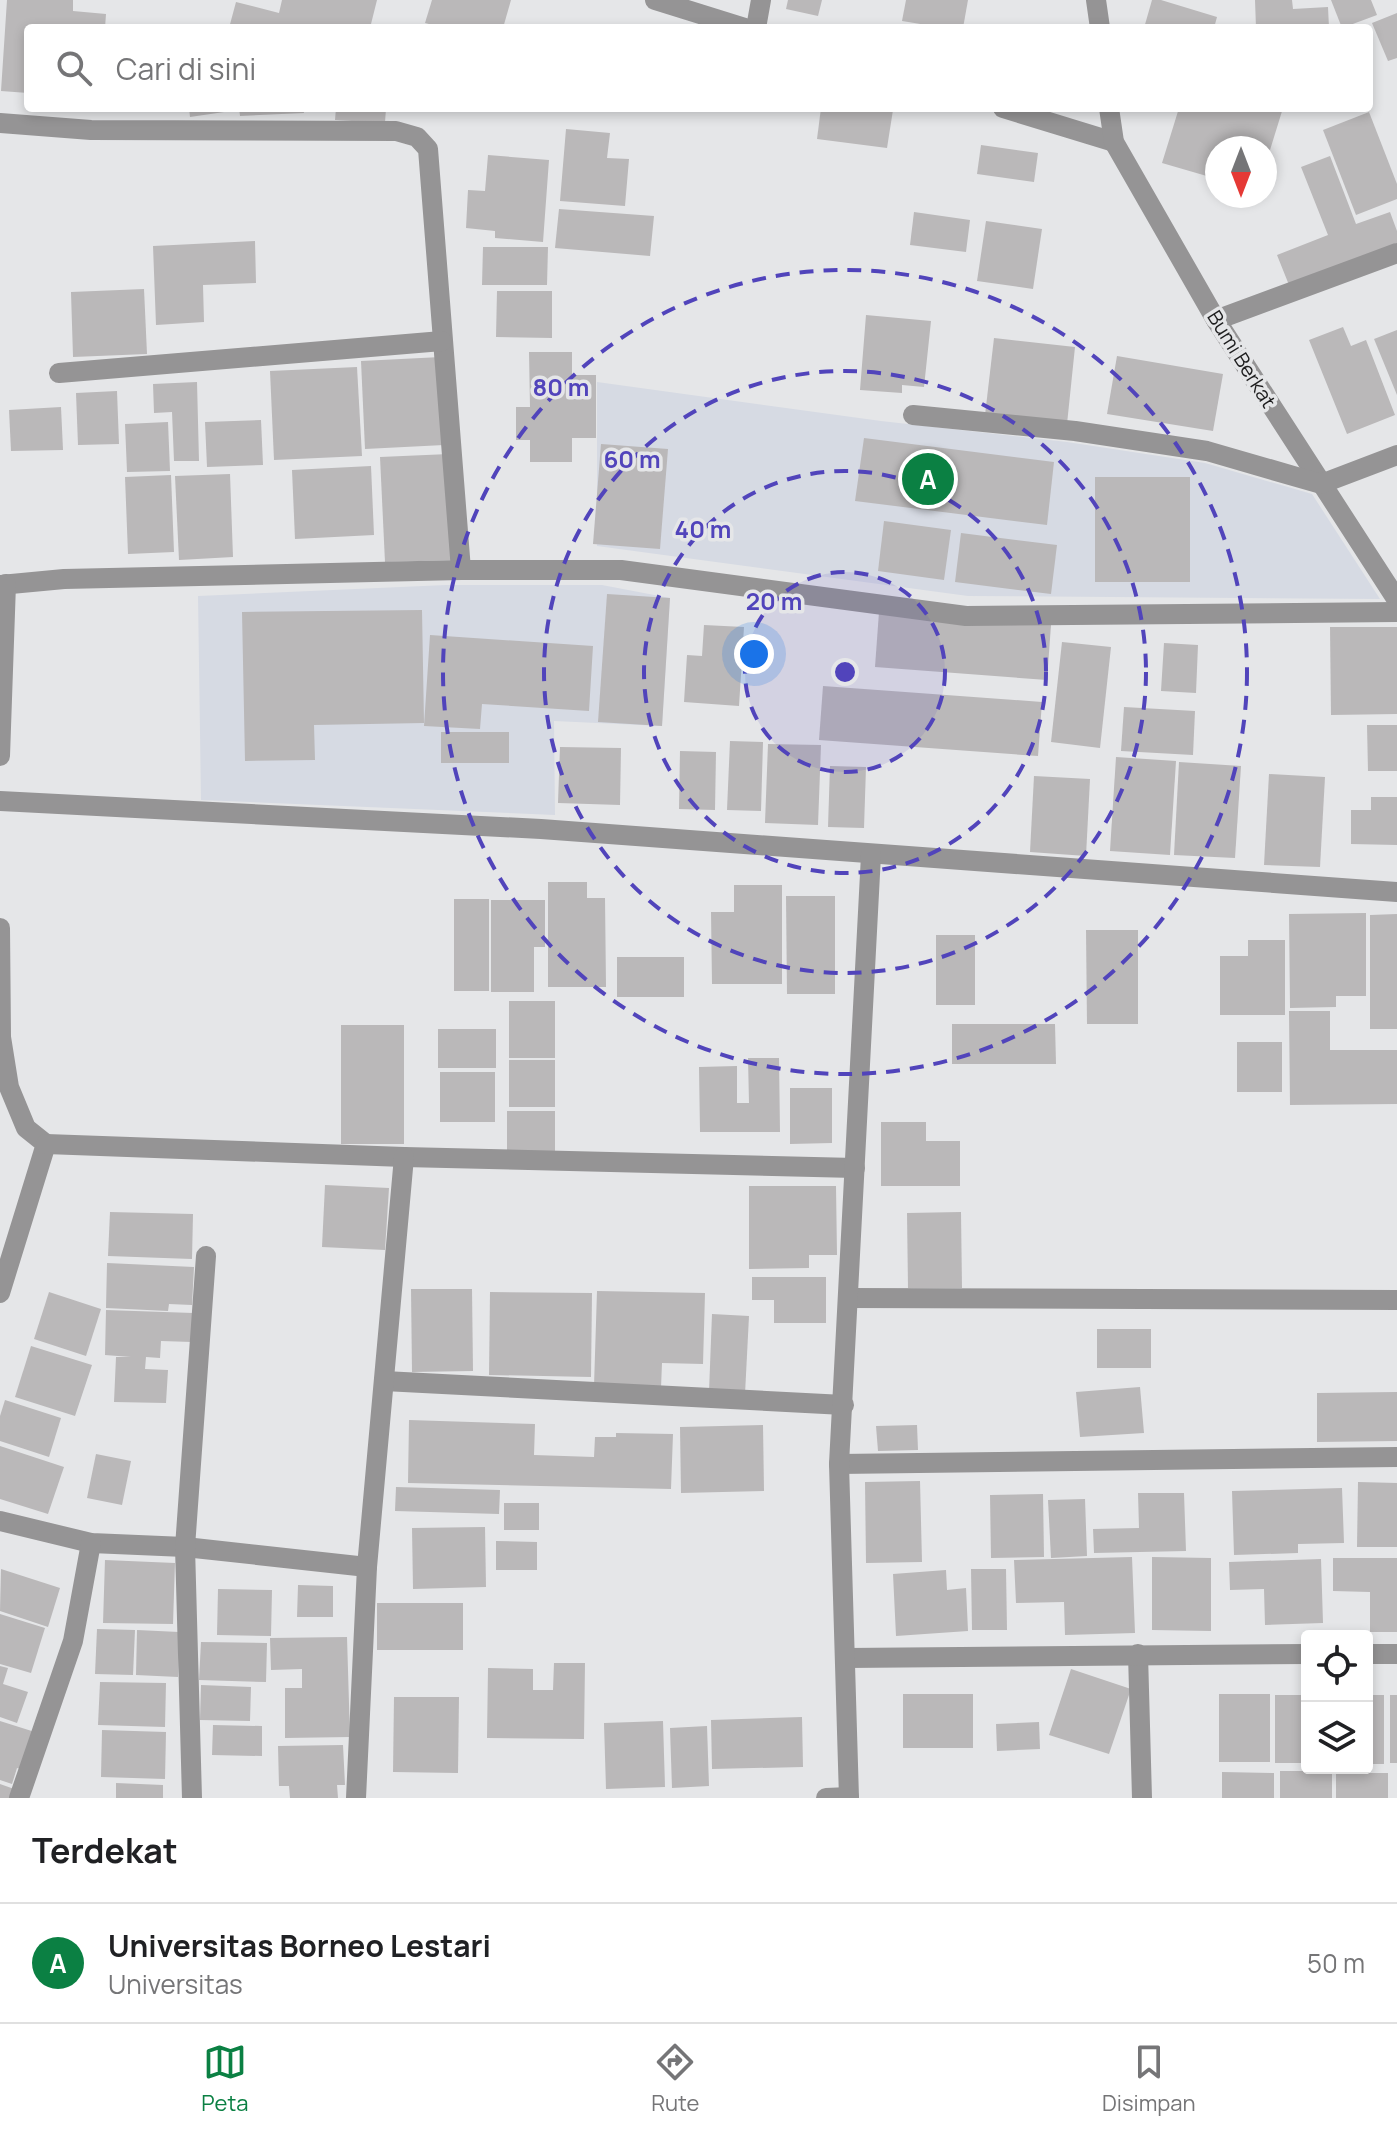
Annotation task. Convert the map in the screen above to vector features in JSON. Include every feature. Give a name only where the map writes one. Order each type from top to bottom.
[{"type":"street","points":[[655,0],[732,24]]},
{"type":"street","points":[[757,24],[761,0]]},
{"type":"street","points":[[1096,0],[1099,24]]},
{"type":"street","points":[[1016,112],[1114,142]]},
{"type":"street","name":"Bumi Berkat","points":[[1110,112],[1114,142],[1216,320],[1397,600]]},
{"type":"street","points":[[0,123],[91,130],[396,131],[417,137],[428,149],[461,570]]},
{"type":"street","points":[[1216,320],[1397,253]]},
{"type":"street","points":[[59,373],[442,341]]},
{"type":"street","points":[[913,415],[1075,431],[1207,451],[1321,484],[1397,455]]},
{"type":"street","points":[[0,756],[3,584],[64,579],[461,570],[621,570],[966,616],[1397,612]]},
{"type":"street","points":[[0,801],[541,829],[1397,892]]},
{"type":"street","points":[[826,1798],[849,1798],[839,1464],[871,855]]},
{"type":"street","points":[[0,928],[1,1037],[9,1087],[26,1128],[46,1144],[855,1168]]},
{"type":"street","points":[[0,1293],[46,1144]]},
{"type":"street","points":[[356,1798],[367,1567],[404,1157]]},
{"type":"street","points":[[192,1798],[185,1547],[206,1256]]},
{"type":"street","points":[[848,1298],[1397,1300]]},
{"type":"street","points":[[384,1381],[844,1405]]},
{"type":"street","points":[[839,1464],[1397,1457]]},
{"type":"street","points":[[0,1521],[91,1543],[185,1547],[367,1567]]},
{"type":"street","points":[[19,1798],[73,1641],[91,1543]]},
{"type":"street","points":[[1138,1654],[1142,1798]]},
{"type":"street","points":[[847,1658],[1301,1654]]},
{"type":"street","points":[[1373,1654],[1397,1654]]},
{"type":"shaded area","points":[[597,382],[881,421],[1067,442],[1205,463],[1312,494],[1380,599],[968,596],[597,546]]},
{"type":"shaded area","points":[[446,585],[602,585],[670,598],[662,726],[554,721],[555,815],[201,800],[198,596]]},
{"type":"building","points":[[7,0],[73,0],[73,11],[106,14],[105,24],[24,24],[24,93],[1,91]]},
{"type":"building","points":[[282,0],[377,0],[371,24],[230,24],[236,2],[279,13]]},
{"type":"building","points":[[432,0],[511,0],[504,24],[425,23]]},
{"type":"building","points":[[788,0],[822,0],[818,16],[786,9]]},
{"type":"building","points":[[906,0],[968,0],[964,24],[902,21]]},
{"type":"building","points":[[1152,0],[1217,17],[1215,24],[1145,24]]},
{"type":"building","points":[[1255,0],[1292,0],[1293,9],[1328,7],[1329,24],[1256,24]]},
{"type":"building","points":[[1331,0],[1371,0],[1377,15],[1353,24],[1340,24]]},
{"type":"building","points":[[1397,13],[1397,58],[1388,61],[1372,23]]},
{"type":"building","points":[[189,112],[224,112],[190,117]]},
{"type":"building","points":[[240,112],[304,113],[240,116]]},
{"type":"building","points":[[336,112],[386,112],[385,123],[335,120]]},
{"type":"building","points":[[820,112],[893,112],[887,148],[817,139]]},
{"type":"building","points":[[1178,112],[1282,112],[1274,136],[1205,136],[1205,176],[1162,163]]},
{"type":"building","points":[[1369,112],[1397,184],[1397,199],[1356,215],[1323,130]]},
{"type":"building","points":[[566,129],[610,133],[607,158],[629,159],[625,206],[560,201]]},
{"type":"building","points":[[981,145],[1038,153],[1034,182],[977,174]]},
{"type":"building","points":[[488,155],[549,160],[543,242],[495,238],[495,231],[466,228],[468,190],[485,191]]},
{"type":"building","points":[[1330,156],[1356,224],[1390,212],[1397,231],[1397,243],[1289,285],[1277,255],[1328,235],[1301,167]]},
{"type":"building","points":[[559,209],[654,216],[650,256],[555,248]]},
{"type":"building","points":[[914,212],[970,220],[966,252],[910,245]]},
{"type":"building","points":[[986,221],[1042,229],[1033,289],[977,281]]},
{"type":"building","points":[[255,241],[256,283],[203,285],[204,322],[156,325],[153,246]]},
{"type":"building","points":[[483,247],[548,247],[547,285],[482,285]]},
{"type":"building","points":[[144,289],[147,354],[73,357],[71,292]]},
{"type":"building","points":[[497,291],[552,291],[552,338],[496,337]]},
{"type":"building","points":[[866,315],[931,321],[924,387],[902,385],[902,393],[860,390]]},
{"type":"building","points":[[1343,327],[1351,346],[1366,340],[1395,415],[1347,434],[1309,340]]},
{"type":"building","points":[[1397,330],[1397,395],[1374,339]]},
{"type":"building","points":[[994,338],[1075,347],[1067,424],[985,415]]},
{"type":"building","points":[[529,352],[572,352],[572,375],[596,375],[596,438],[572,438],[572,462],[530,462],[530,440],[516,440],[516,407],[530,407]]},
{"type":"building","points":[[1117,356],[1223,374],[1213,431],[1107,414]]},
{"type":"building","points":[[441,357],[444,445],[365,449],[361,361]]},
{"type":"building","points":[[357,367],[362,456],[274,460],[270,371]]},
{"type":"building","points":[[197,382],[199,461],[174,461],[172,412],[154,413],[153,384]]},
{"type":"building","points":[[117,391],[119,444],[78,445],[76,393]]},
{"type":"building","points":[[61,407],[63,450],[11,451],[9,410]]},
{"type":"building","points":[[261,420],[263,465],[207,467],[205,422]]},
{"type":"building","points":[[168,422],[170,471],[127,472],[125,424]]},
{"type":"building","points":[[864,438],[1054,462],[1047,525],[855,501]]},
{"type":"building","points":[[601,444],[668,449],[660,549],[593,544]]},
{"type":"building","points":[[449,454],[454,560],[385,562],[380,457]]},
{"type":"building","points":[[371,466],[374,535],[295,539],[292,470]]},
{"type":"building","points":[[230,474],[233,557],[179,560],[175,476]]},
{"type":"building","points":[[171,475],[174,552],[128,554],[125,477]]},
{"type":"building","points":[[1095,477],[1190,477],[1190,582],[1095,582]]},
{"type":"building","points":[[884,521],[951,530],[944,580],[878,571]]},
{"type":"building","points":[[961,533],[1057,545],[1051,594],[955,582]]},
{"type":"building","points":[[607,594],[670,598],[662,726],[598,722]]},
{"type":"building","points":[[422,610],[424,723],[314,725],[315,760],[245,761],[242,612]]},
{"type":"building","points":[[879,612],[1051,625],[1047,680],[875,667]]},
{"type":"building","points":[[704,625],[744,627],[739,706],[684,702],[687,655],[702,656]]},
{"type":"building","points":[[1330,627],[1397,627],[1397,714],[1331,715]]},
{"type":"building","points":[[430,635],[593,646],[589,711],[482,704],[480,729],[424,726]]},
{"type":"building","points":[[1062,642],[1111,647],[1100,748],[1051,742]]},
{"type":"building","points":[[1164,643],[1198,645],[1196,693],[1161,691]]},
{"type":"building","points":[[823,686],[1042,702],[1038,756],[819,740]]},
{"type":"building","points":[[1124,707],[1195,711],[1193,755],[1121,751]]},
{"type":"building","points":[[1367,725],[1397,725],[1397,771],[1368,771]]},
{"type":"building","points":[[441,732],[509,732],[509,763],[441,763]]},
{"type":"building","points":[[730,741],[763,742],[761,811],[727,810]]},
{"type":"building","points":[[768,744],[821,745],[818,825],[765,823]]},
{"type":"building","points":[[560,747],[621,748],[620,805],[558,803]]},
{"type":"building","points":[[680,751],[716,752],[715,810],[679,809]]},
{"type":"building","points":[[1116,757],[1176,761],[1170,855],[1110,851]]},
{"type":"building","points":[[1179,762],[1241,766],[1235,858],[1174,855]]},
{"type":"building","points":[[830,766],[866,767],[864,828],[828,827]]},
{"type":"building","points":[[1269,774],[1325,777],[1320,867],[1264,865]]},
{"type":"building","points":[[1034,776],[1090,779],[1086,856],[1030,852]]},
{"type":"building","points":[[1371,797],[1397,797],[1397,845],[1351,844],[1351,810],[1371,810]]},
{"type":"building","points":[[548,882],[587,882],[587,898],[605,898],[606,987],[548,987]]},
{"type":"building","points":[[734,885],[782,885],[782,984],[712,984],[711,912],[734,912]]},
{"type":"building","points":[[786,896],[835,896],[835,994],[787,994]]},
{"type":"building","points":[[454,899],[489,899],[489,991],[454,991]]},
{"type":"building","points":[[491,900],[545,900],[545,947],[534,947],[534,992],[491,992]]},
{"type":"building","points":[[1366,913],[1366,996],[1336,996],[1336,1007],[1290,1008],[1289,914]]},
{"type":"building","points":[[1397,914],[1397,1029],[1370,1029],[1370,915]]},
{"type":"building","points":[[1086,930],[1138,930],[1138,1024],[1087,1024]]},
{"type":"building","points":[[936,935],[975,935],[975,1005],[936,1005]]},
{"type":"building","points":[[1248,940],[1285,940],[1285,1015],[1220,1015],[1220,956],[1248,956]]},
{"type":"building","points":[[617,957],[684,957],[684,997],[617,997]]},
{"type":"building","points":[[509,1001],[555,1001],[555,1058],[509,1058]]},
{"type":"building","points":[[1289,1011],[1330,1011],[1330,1050],[1397,1050],[1397,1104],[1290,1105]]},
{"type":"building","points":[[952,1024],[1055,1024],[1056,1064],[952,1064]]},
{"type":"building","points":[[341,1025],[404,1025],[404,1144],[341,1144]]},
{"type":"building","points":[[438,1029],[496,1029],[496,1068],[438,1068]]},
{"type":"building","points":[[1237,1042],[1282,1042],[1282,1092],[1237,1092]]},
{"type":"building","points":[[748,1058],[779,1058],[780,1132],[700,1132],[699,1067],[737,1066],[737,1103],[749,1103]]},
{"type":"building","points":[[509,1060],[555,1060],[555,1107],[509,1107]]},
{"type":"building","points":[[440,1072],[495,1072],[495,1122],[440,1122]]},
{"type":"building","points":[[790,1088],[832,1088],[832,1143],[790,1144]]},
{"type":"building","points":[[507,1111],[555,1111],[555,1156],[507,1156]]},
{"type":"building","points":[[881,1122],[926,1122],[926,1141],[960,1141],[960,1186],[881,1186]]},
{"type":"building","points":[[325,1185],[389,1188],[385,1250],[322,1247]]},
{"type":"building","points":[[749,1186],[836,1186],[837,1255],[809,1255],[809,1268],[749,1269]]},
{"type":"building","points":[[110,1212],[193,1214],[192,1259],[108,1256]]},
{"type":"building","points":[[961,1212],[962,1288],[908,1288],[907,1213]]},
{"type":"building","points":[[107,1263],[194,1267],[192,1305],[169,1304],[168,1311],[106,1308]]},
{"type":"building","points":[[752,1277],[826,1277],[826,1323],[774,1323],[774,1300],[752,1300]]},
{"type":"building","points":[[411,1289],[472,1289],[473,1371],[412,1372]]},
{"type":"building","points":[[597,1291],[705,1293],[703,1364],[662,1363],[661,1388],[594,1386]]},
{"type":"building","points":[[49,1292],[101,1309],[86,1356],[34,1339]]},
{"type":"building","points":[[490,1292],[592,1293],[591,1377],[489,1375]]},
{"type":"building","points":[[106,1310],[193,1313],[192,1342],[161,1341],[160,1358],[146,1357],[145,1369],[168,1370],[166,1403],[114,1402],[116,1357],[131,1357],[105,1355]]},
{"type":"building","points":[[712,1314],[749,1316],[745,1394],[709,1392]]},
{"type":"building","points":[[1097,1329],[1151,1329],[1151,1368],[1097,1368]]},
{"type":"building","points":[[31,1346],[92,1365],[75,1416],[15,1397]]},
{"type":"building","points":[[1140,1387],[1144,1433],[1080,1437],[1076,1392]]},
{"type":"building","points":[[1397,1392],[1397,1441],[1317,1442],[1317,1393]]},
{"type":"building","points":[[5,1400],[61,1418],[49,1457],[0,1441],[0,1416]]},
{"type":"building","points":[[409,1420],[535,1424],[534,1455],[594,1457],[595,1437],[616,1437],[616,1433],[673,1434],[671,1489],[408,1483]]},
{"type":"building","points":[[763,1425],[764,1491],[681,1493],[680,1427]]},
{"type":"building","points":[[917,1425],[918,1450],[878,1451],[876,1426]]},
{"type":"building","points":[[0,1446],[64,1467],[48,1514],[0,1499]]},
{"type":"building","points":[[96,1454],[131,1461],[122,1505],[87,1498]]},
{"type":"building","points":[[920,1481],[922,1562],[866,1563],[865,1482]]},
{"type":"building","points":[[1358,1482],[1397,1483],[1397,1547],[1357,1547]]},
{"type":"building","points":[[396,1487],[500,1490],[499,1514],[395,1511]]},
{"type":"building","points":[[1342,1488],[1344,1543],[1298,1544],[1298,1553],[1234,1555],[1232,1491]]},
{"type":"building","points":[[1138,1493],[1184,1493],[1186,1551],[1094,1553],[1093,1529],[1139,1528]]},
{"type":"building","points":[[1043,1494],[1044,1557],[991,1558],[990,1495]]},
{"type":"building","points":[[1085,1499],[1087,1556],[1051,1558],[1048,1500]]},
{"type":"building","points":[[504,1503],[539,1503],[539,1530],[504,1530]]},
{"type":"building","points":[[485,1527],[486,1587],[413,1589],[412,1528]]},
{"type":"building","points":[[496,1541],[537,1542],[537,1570],[496,1570]]},
{"type":"building","points":[[1132,1557],[1135,1633],[1065,1635],[1064,1602],[1016,1603],[1014,1560]]},
{"type":"building","points":[[1152,1557],[1211,1558],[1211,1631],[1152,1630]]},
{"type":"building","points":[[1333,1558],[1397,1558],[1397,1632],[1370,1630],[1370,1592],[1333,1591]]},
{"type":"building","points":[[1321,1559],[1323,1623],[1265,1625],[1264,1589],[1230,1590],[1229,1562]]},
{"type":"building","points":[[105,1560],[175,1563],[173,1624],[103,1623]]},
{"type":"building","points":[[1,1569],[60,1588],[48,1627],[0,1611]]},
{"type":"building","points":[[971,1569],[1006,1569],[1007,1630],[972,1630]]},
{"type":"building","points":[[946,1570],[947,1590],[966,1588],[968,1631],[896,1636],[893,1574]]},
{"type":"building","points":[[298,1585],[333,1586],[333,1617],[297,1617]]},
{"type":"building","points":[[218,1589],[272,1590],[271,1636],[217,1635]]},
{"type":"building","points":[[377,1603],[463,1603],[463,1650],[377,1650]]},
{"type":"building","points":[[0,1614],[45,1628],[31,1673],[0,1664]]},
{"type":"building","points":[[97,1629],[135,1630],[133,1675],[95,1674]]},
{"type":"building","points":[[137,1630],[179,1632],[178,1677],[136,1675]]},
{"type":"building","points":[[347,1637],[350,1737],[285,1738],[285,1688],[302,1688],[302,1669],[271,1670],[270,1638]]},
{"type":"building","points":[[201,1642],[267,1643],[266,1682],[199,1680]]},
{"type":"building","points":[[554,1663],[585,1663],[584,1739],[487,1738],[488,1668],[533,1669],[533,1690],[553,1690]]},
{"type":"building","points":[[0,1666],[8,1668],[3,1684],[28,1692],[17,1723],[0,1717]]},
{"type":"building","points":[[1071,1669],[1131,1689],[1109,1754],[1049,1735]]},
{"type":"building","points":[[100,1682],[166,1683],[165,1727],[98,1725]]},
{"type":"building","points":[[201,1685],[251,1687],[250,1721],[200,1720]]},
{"type":"building","points":[[903,1694],[973,1694],[973,1748],[903,1748]]},
{"type":"building","points":[[1219,1694],[1270,1694],[1270,1762],[1219,1762]]},
{"type":"building","points":[[1275,1695],[1301,1695],[1301,1763],[1275,1763]]},
{"type":"building","points":[[1373,1695],[1384,1695],[1384,1764],[1373,1764]]},
{"type":"building","points":[[1390,1695],[1397,1695],[1397,1763],[1390,1763]]},
{"type":"building","points":[[394,1697],[459,1697],[458,1773],[393,1772]]},
{"type":"building","points":[[802,1717],[803,1767],[712,1769],[711,1720]]},
{"type":"building","points":[[0,1721],[38,1733],[26,1770],[17,1768],[12,1784],[0,1780]]},
{"type":"building","points":[[663,1721],[665,1787],[606,1789],[604,1723]]},
{"type":"building","points":[[1039,1722],[1040,1749],[997,1751],[996,1724]]},
{"type":"building","points":[[213,1725],[262,1726],[262,1756],[212,1755]]},
{"type":"building","points":[[707,1726],[709,1786],[672,1788],[670,1728]]},
{"type":"building","points":[[102,1730],[166,1732],[165,1779],[101,1777]]},
{"type":"building","points":[[343,1745],[345,1785],[337,1785],[338,1798],[290,1798],[289,1786],[279,1786],[278,1746]]},
{"type":"building","points":[[1280,1771],[1332,1774],[1332,1798],[1280,1798]]},
{"type":"building","points":[[1222,1772],[1274,1773],[1274,1798],[1222,1798]]},
{"type":"building","points":[[1388,1773],[1388,1798],[1336,1798],[1336,1774]]},
{"type":"building","points":[[116,1783],[163,1785],[163,1798],[116,1798]]},
{"type":"building","points":[[0,1784],[17,1790],[14,1798],[0,1798]]},
{"type":"place","name":"Universitas Borneo Lestari","points":[[928,479]]}]
